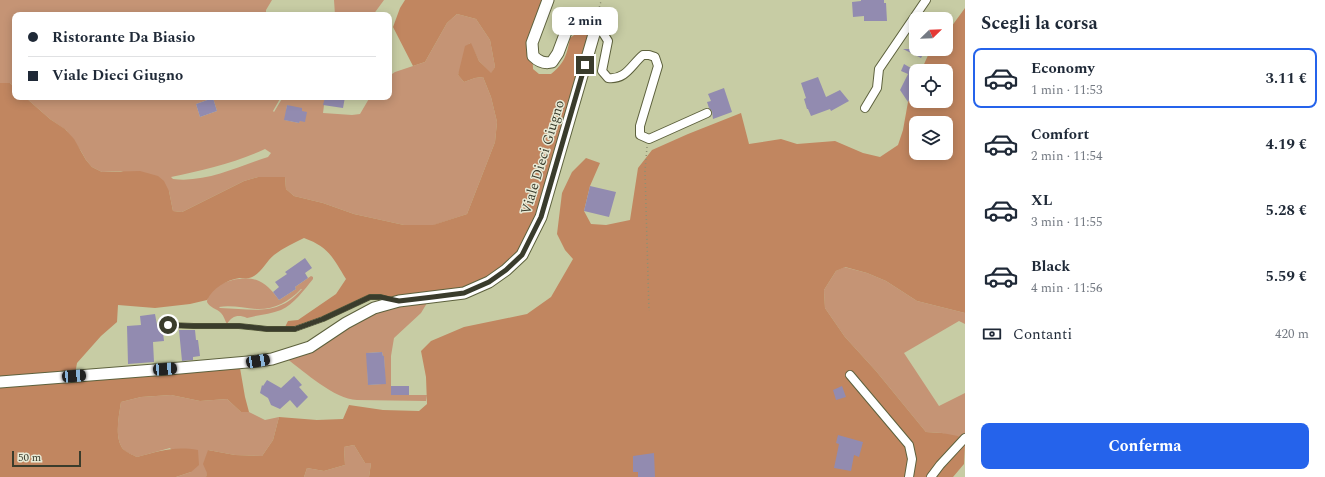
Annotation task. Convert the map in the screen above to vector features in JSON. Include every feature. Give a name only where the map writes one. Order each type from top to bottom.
[{"type":"main road","points":[[548,0],[532,43],[533,56],[542,63],[552,62],[558,53],[574,19],[579,17],[589,20],[595,28]]},
{"type":"main road","name":"Viale Dieci Giugno","points":[[0,382],[258,361],[310,347],[346,323],[374,308],[399,301],[464,293],[489,282],[506,270],[522,255],[541,217],[595,28]]},
{"type":"street","points":[[865,108],[877,88],[879,69],[926,0]]},
{"type":"street","points":[[595,28],[604,33],[608,41],[602,71],[608,78],[616,79],[622,77],[643,55],[655,57],[658,66],[640,126],[640,135],[649,139],[707,113]]},
{"type":"street","points":[[850,375],[909,445],[912,459],[909,477]]},
{"type":"street","points":[[931,477],[965,438]]},
{"type":"lane","name":"Viale Dieci Giugno","points":[[168,325],[239,326],[267,329],[295,329],[323,319],[370,297],[380,297],[399,301]]},
{"type":"path","points":[[649,139],[645,171],[649,311]]},
{"type":"shaded area","points":[[0,0],[272,0],[266,12],[12,12],[12,85],[10,83],[0,83]]},
{"type":"shaded area","points":[[334,0],[384,0],[375,12],[335,12]]},
{"type":"shaded area","points":[[405,0],[548,0],[532,43],[533,69],[539,74],[551,74],[556,70],[566,54],[570,38],[581,30],[588,36],[541,217],[522,255],[489,282],[399,301],[370,297],[305,326],[284,329],[288,321],[298,320],[336,294],[346,279],[334,259],[325,249],[304,238],[274,255],[253,277],[235,279],[220,285],[207,300],[190,304],[155,308],[118,305],[117,322],[101,336],[77,363],[74,380],[240,368],[249,412],[241,412],[227,399],[200,401],[171,395],[141,397],[121,402],[118,420],[118,433],[120,444],[126,451],[137,457],[174,449],[198,450],[199,465],[191,472],[176,477],[0,477],[0,83],[10,83],[12,85],[12,100],[28,100],[50,119],[65,129],[74,139],[86,160],[92,167],[102,172],[140,171],[158,176],[164,181],[169,191],[173,211],[182,212],[244,181],[258,177],[285,177],[286,189],[294,196],[323,203],[354,214],[404,225],[433,225],[467,214],[495,142],[497,122],[491,97],[483,77],[464,82],[458,75],[465,46],[471,43],[479,61],[491,73],[495,67],[490,40],[476,19],[457,14],[447,23],[425,62],[413,66],[393,27],[400,8]]},
{"type":"shaded area","points":[[965,8],[965,313],[917,301],[886,281],[867,273],[845,267],[836,271],[824,290],[825,308],[845,337],[876,371],[926,432],[958,436],[965,444],[964,464],[953,477],[369,477],[371,463],[365,463],[354,445],[344,447],[345,465],[324,471],[307,468],[304,477],[206,477],[207,473],[203,464],[208,450],[235,455],[262,456],[273,440],[279,417],[317,420],[343,419],[349,405],[383,410],[419,411],[427,404],[426,377],[421,351],[431,341],[464,327],[527,314],[551,297],[573,259],[565,250],[557,234],[562,193],[572,172],[586,158],[600,163],[590,186],[584,211],[591,224],[606,225],[630,220],[638,168],[652,150],[741,113],[749,144],[781,139],[797,144],[835,141],[863,153],[880,157],[898,145],[903,130],[909,100],[909,108],[953,108],[953,64],[924,64],[928,56],[953,56],[953,24]]},
{"type":"shaded area","points":[[457,14],[476,19],[490,40],[495,67],[491,74],[479,61],[470,43],[458,75],[464,82],[483,77],[491,97],[497,122],[495,142],[467,214],[434,225],[404,225],[354,214],[323,203],[294,196],[286,189],[285,177],[258,177],[244,181],[182,212],[173,211],[169,191],[121,171],[102,172],[92,167],[66,130],[50,119],[28,100],[207,100],[196,104],[200,117],[217,111],[214,100],[279,100],[273,111],[274,112],[281,100],[325,100],[323,113],[352,115],[360,114],[368,100],[392,100],[392,74],[425,62],[447,23]],"holes":[[[287,105],[302,111],[299,123],[285,120]],[[265,149],[271,153],[268,157],[221,173],[197,179],[185,180],[173,179],[171,177],[219,166]]]},
{"type":"shaded area","points":[[844,267],[867,273],[886,281],[917,301],[965,313],[965,324],[959,321],[904,353],[939,406],[965,393],[965,438],[962,441],[942,433],[926,432],[876,371],[845,337],[825,308],[824,290],[836,271]]},
{"type":"shaded area","points":[[311,276],[313,277],[313,279],[298,296],[281,310],[247,318],[236,316],[227,324],[221,313],[210,306],[207,302],[213,289],[228,281],[236,279],[252,279],[259,281],[268,287],[279,300],[296,289],[295,287]],"holes":[[[302,289],[293,298],[274,308],[254,310],[219,307],[233,306],[256,309],[275,307],[291,298]]]},
{"type":"shaded area","points":[[427,303],[421,313],[394,338],[391,356],[391,395],[427,395],[426,401],[357,400],[348,398],[329,390],[287,359],[380,309]],"holes":[[[382,352],[385,378],[382,384],[368,385],[367,353]]]},
{"type":"shaded area","points":[[171,395],[200,401],[227,399],[241,412],[249,412],[265,420],[279,417],[273,440],[262,456],[235,455],[208,450],[206,477],[176,477],[191,472],[170,448],[137,457],[123,449],[120,444],[118,433],[118,420],[121,402],[141,397]]},
{"type":"shaded area","points":[[354,445],[365,463],[371,463],[369,477],[304,477],[307,468],[324,471],[345,465],[344,447]]},
{"type":"building","points":[[861,0],[884,0],[884,3],[886,3],[887,21],[864,21],[864,16],[853,17],[852,2]]},
{"type":"building","points":[[904,64],[909,67],[908,102],[900,90],[908,74],[901,71]]},
{"type":"building","points":[[818,77],[826,97],[840,90],[849,101],[831,111],[830,109],[811,116],[807,109],[804,99],[806,98],[801,83]]},
{"type":"building","points":[[724,88],[732,112],[713,119],[712,111],[707,102],[711,101],[708,94]]},
{"type":"building","points":[[207,100],[214,100],[217,111],[200,117],[196,104]]},
{"type":"building","points":[[324,100],[344,100],[343,108],[323,105]]},
{"type":"building","points":[[287,105],[302,108],[302,111],[307,112],[305,122],[300,121],[299,123],[284,120]]},
{"type":"building","points":[[590,186],[616,192],[609,217],[584,211]]},
{"type":"building","points":[[305,258],[312,268],[305,273],[308,278],[295,287],[296,289],[279,300],[273,292],[279,287],[275,282],[287,274],[285,272]]},
{"type":"building","points":[[155,314],[157,325],[162,325],[164,341],[153,342],[154,362],[128,364],[127,326],[141,325],[140,316]]},
{"type":"building","points":[[179,330],[195,330],[200,356],[193,357],[193,360],[182,361]]},
{"type":"building","points":[[382,352],[384,356],[386,384],[368,385],[366,353]]},
{"type":"building","points":[[294,376],[302,385],[299,387],[308,397],[297,408],[290,400],[280,409],[271,405],[268,398],[260,393],[262,385],[263,386],[267,380],[281,388]]},
{"type":"building","points":[[391,386],[409,386],[409,395],[391,395]]},
{"type":"building","points":[[842,386],[846,397],[836,400],[833,390]]},
{"type":"building","points":[[838,435],[863,442],[859,457],[854,455],[851,471],[834,468],[839,444],[836,443]]},
{"type":"building","points":[[654,453],[655,477],[638,477],[638,472],[633,472],[633,456]]},
{"type":"route","points":[[168,325],[239,326],[267,329],[295,329],[323,319],[370,297],[380,297],[399,301],[433,297],[464,293],[489,282],[506,270],[522,255],[541,217],[585,65]]}]
